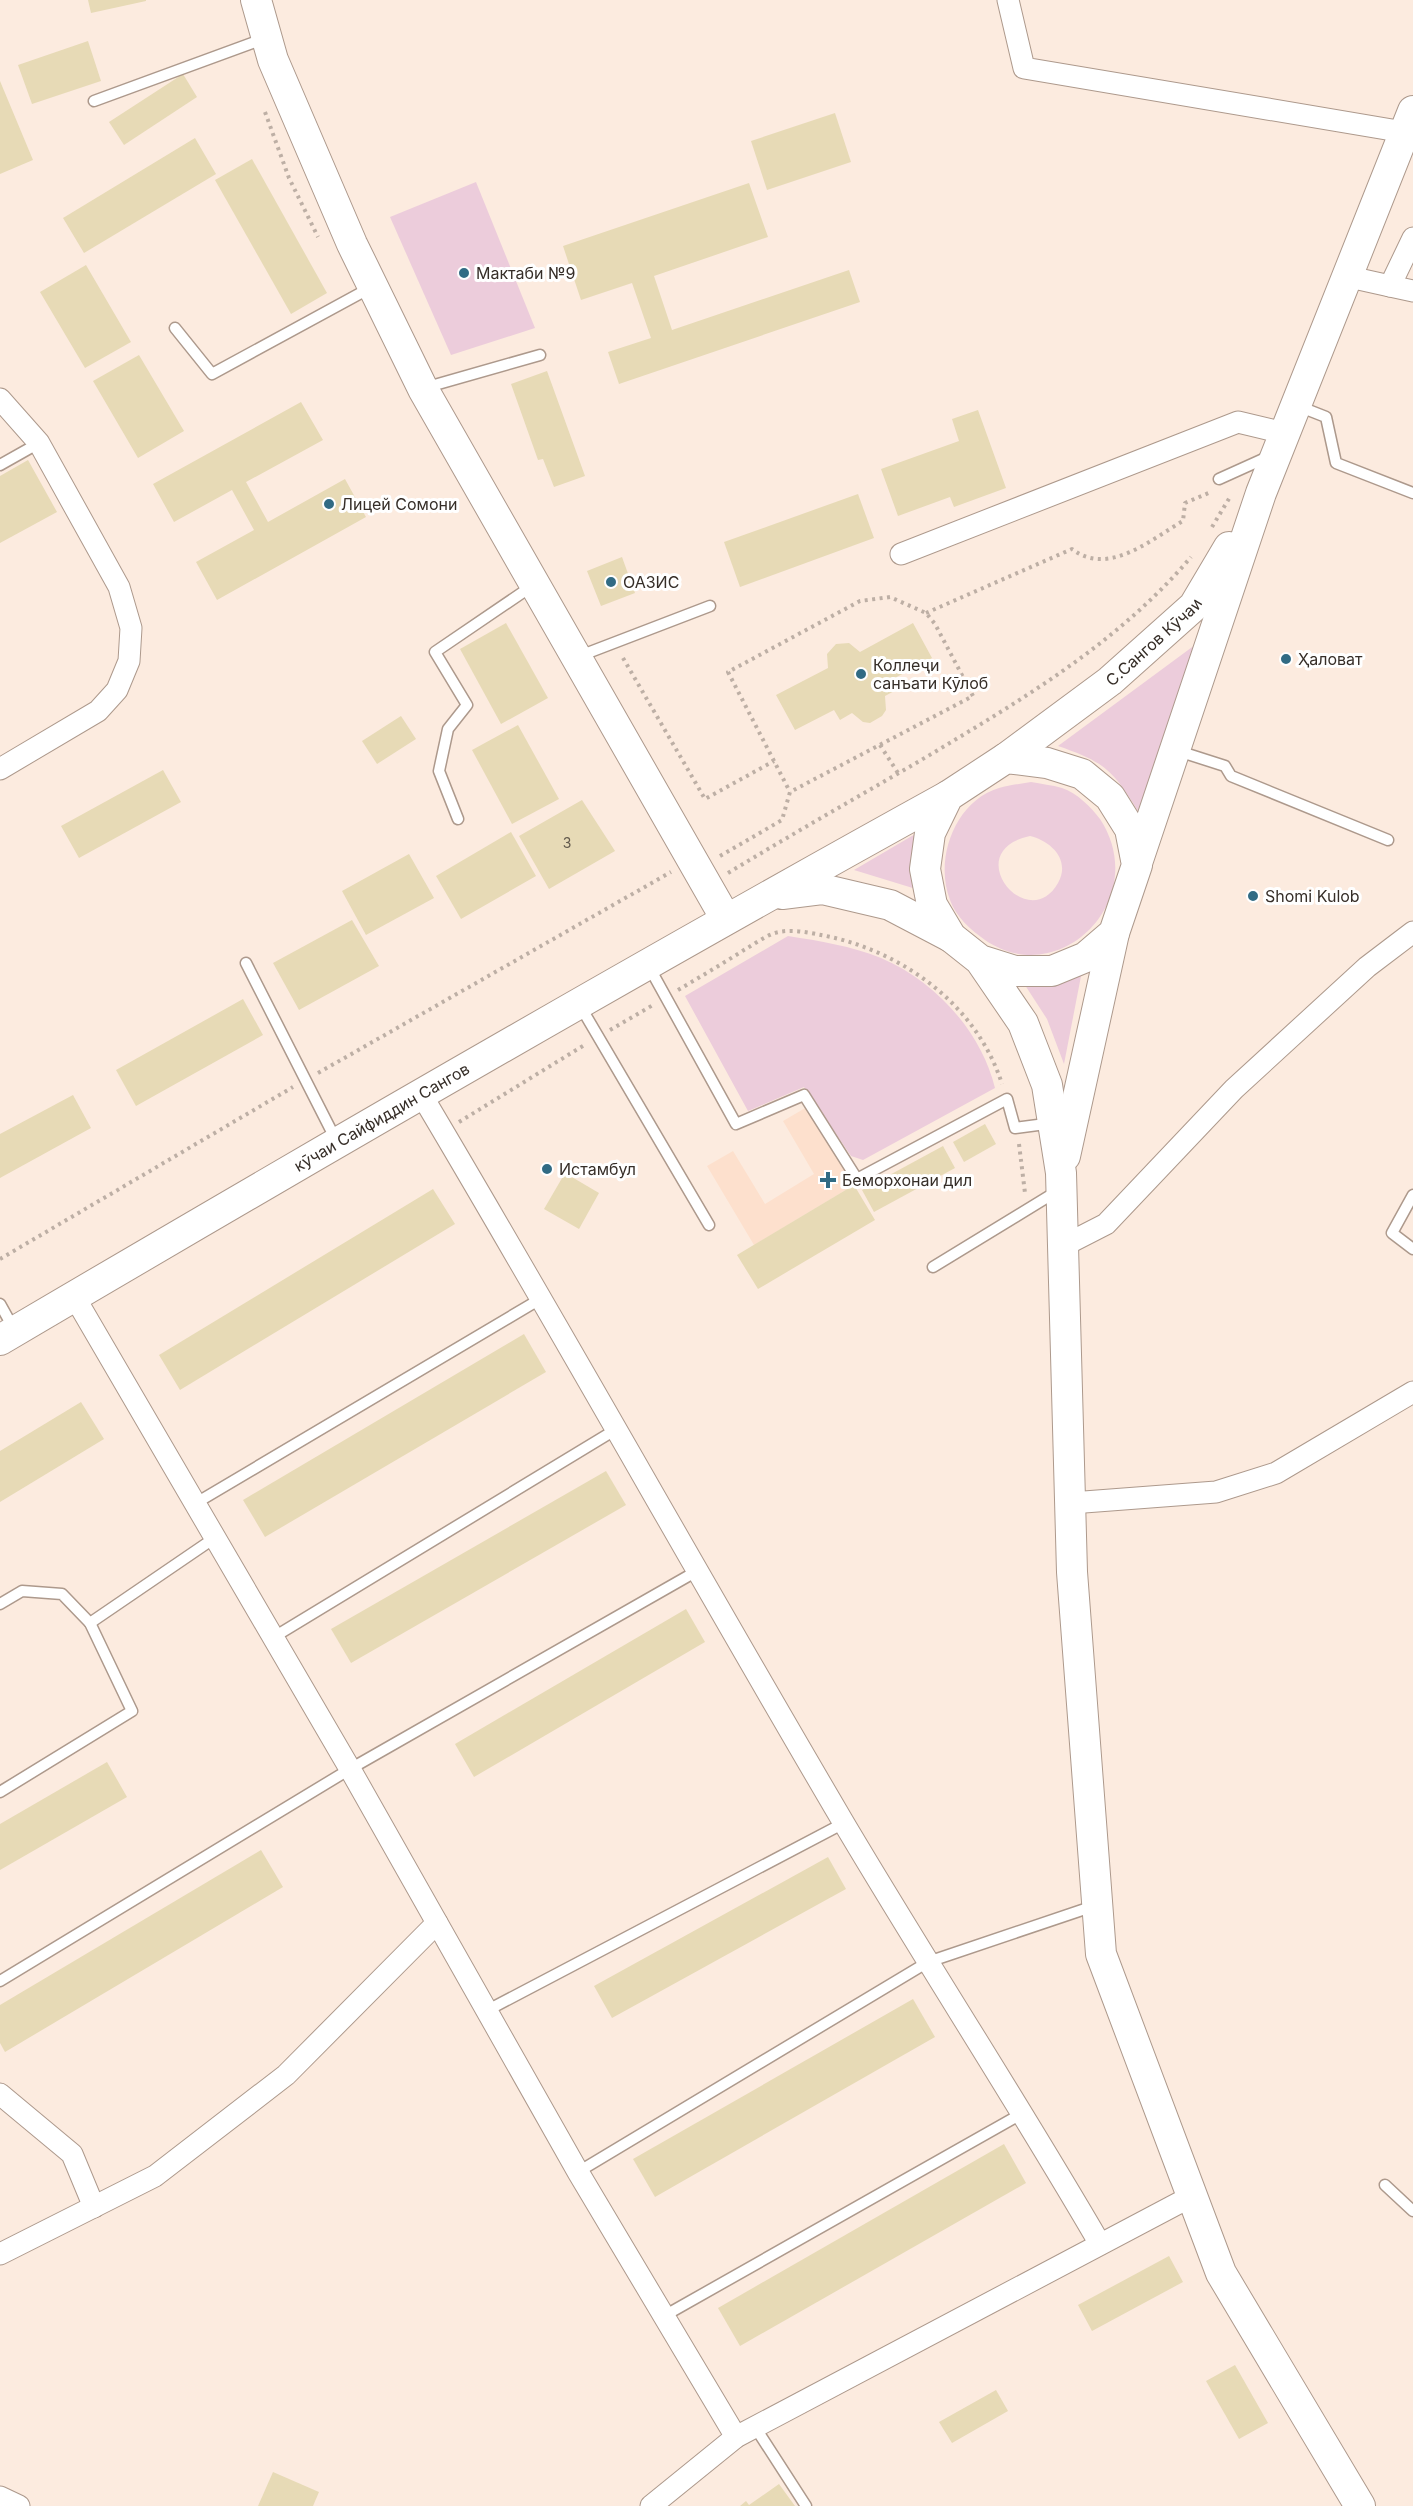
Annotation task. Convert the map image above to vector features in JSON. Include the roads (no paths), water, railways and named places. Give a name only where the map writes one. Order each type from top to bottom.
[{"type":"street","points":[[256,0],[287,92],[373,287],[423,388],[576,657],[706,867],[726,919]]},
{"type":"street","points":[[1008,0],[1024,68],[1409,122],[1345,276],[1261,493],[1114,933],[1061,1181]]},
{"type":"street","points":[[1390,286],[1413,238]]},
{"type":"street","points":[[1345,276],[1413,291]]},
{"type":"street","points":[[0,399],[39,443],[118,587],[131,628],[129,661],[117,690],[98,711],[0,769]]},
{"type":"street","points":[[900,554],[1238,422],[1280,443]]},
{"type":"street","name":"С.Сангов Кӯчаи","points":[[1006,758],[1110,681],[1194,606],[1261,493]]},
{"type":"street","points":[[767,896],[948,796],[1006,758],[1047,763],[1082,774],[1110,797],[1130,829],[1137,865]]},
{"type":"street","points":[[948,796],[930,833],[925,869],[932,905],[951,937]]},
{"type":"street","points":[[767,896],[822,889],[890,905],[951,937],[980,960],[1023,1023],[1047,1085],[1061,1181],[1072,1572],[1101,1954],[1221,2273],[1360,2506]]},
{"type":"street","name":"кӯчаи Сайфиддин Сангов","points":[[8,1335],[421,1094],[767,896]]},
{"type":"street","points":[[1063,1246],[1106,1224],[1234,1089],[1367,967],[1413,932]]},
{"type":"street","points":[[980,960],[1015,971],[1052,971],[1086,957],[1114,933]]},
{"type":"street","points":[[421,1094],[542,1298],[615,1430],[844,1823],[928,1962],[1024,2113],[1100,2244]]},
{"type":"street","points":[[74,1296],[274,1636],[578,2172],[736,2437]]},
{"type":"street","points":[[1071,1503],[1216,1492],[1276,1473],[1413,1392]]},
{"type":"street","points":[[0,2254],[154,2176],[286,2075],[437,1923]]},
{"type":"street","points":[[0,2094],[72,2154],[94,2207]]},
{"type":"street","points":[[651,2506],[736,2437],[1192,2196]]},
{"type":"street","points":[[0,2497],[19,2506]]},
{"type":"lane","points":[[94,101],[267,38]]},
{"type":"lane","points":[[175,328],[212,374],[373,287]]},
{"type":"lane","points":[[423,388],[540,355]]},
{"type":"lane","points":[[1295,405],[1326,417],[1336,463],[1413,493]]},
{"type":"lane","points":[[0,465],[39,443]]},
{"type":"lane","points":[[1219,479],[1238,470],[1280,443]]},
{"type":"lane","points":[[458,819],[439,771],[448,729],[467,705],[435,652],[535,584]]},
{"type":"lane","points":[[576,657],[710,606]]},
{"type":"lane","points":[[1175,749],[1225,766],[1231,776],[1388,840]]},
{"type":"lane","points":[[246,963],[338,1143]]},
{"type":"lane","points":[[648,964],[736,1124],[804,1095],[857,1179],[1007,1099],[1015,1128],[1053,1122]]},
{"type":"lane","points":[[579,1004],[709,1225]]},
{"type":"lane","points":[[933,1267],[1027,1209],[1061,1181]]},
{"type":"lane","points":[[1413,1195],[1392,1233],[1413,1250]]},
{"type":"lane","points":[[196,1503],[542,1298]]},
{"type":"lane","points":[[0,1304],[8,1335]]},
{"type":"lane","points":[[274,1636],[615,1430]]},
{"type":"lane","points":[[90,1623],[216,1537]]},
{"type":"lane","points":[[0,1981],[350,1769],[697,1571]]},
{"type":"lane","points":[[0,1604],[22,1591],[62,1594],[90,1623],[132,1711],[0,1792]]},
{"type":"lane","points":[[488,2010],[844,1823]]},
{"type":"lane","points":[[578,2172],[928,1962],[1097,1905]]},
{"type":"lane","points":[[664,2316],[1024,2113]]},
{"type":"lane","points":[[1385,2185],[1413,2211]]},
{"type":"lane","points":[[755,2427],[806,2506]]},
{"type":"place","name":"Мактаби №9","points":[[464,273]]},
{"type":"place","name":"Лицей Сомони","points":[[329,504]]},
{"type":"place","name":"ОАЗИС","points":[[611,582]]},
{"type":"place","name":"Ҳаловат","points":[[1286,659]]},
{"type":"place","name":"Коллеҷи санъати Кӯлоб","points":[[861,674]]},
{"type":"place","name":"Shomi Kulob","points":[[1253,896]]},
{"type":"place","name":"Истамбул","points":[[547,1169]]},
{"type":"place","name":"Беморхонаи дил","points":[[828,1180]]}]
